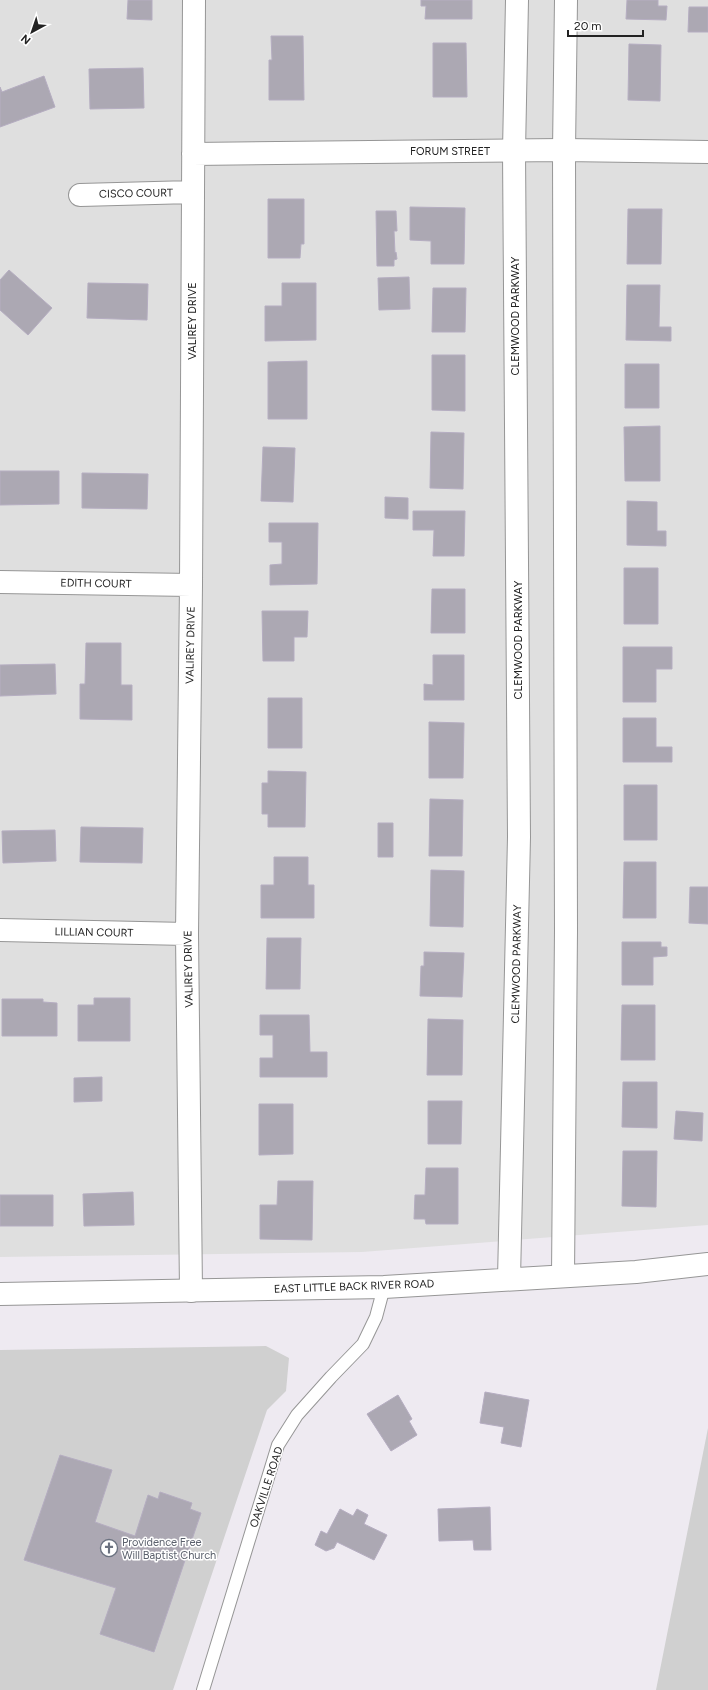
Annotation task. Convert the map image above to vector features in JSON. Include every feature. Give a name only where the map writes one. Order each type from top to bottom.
[{"type":"street","name":"VALIREY DRIVE","points":[[191,1291],[187,934],[191,585],[194,0]]},
{"type":"street","name":"CLEMWOOD PARKWAY","points":[[509,1279],[520,837],[514,151],[517,0]]},
{"type":"street","points":[[562,1276],[566,938],[564,150],[566,0]]},
{"type":"street","name":"FORUM STREET","points":[[193,154],[564,150],[708,152]]},
{"type":"street","name":"CISCO COURT","points":[[80,195],[192,192]]},
{"type":"street","name":"EDITH COURT","points":[[0,582],[191,585]]},
{"type":"street","name":"LILLIAN COURT","points":[[0,930],[187,934]]},
{"type":"street","name":"EAST LITTLE BACK RIVER ROAD","points":[[0,1294],[384,1287],[636,1272],[708,1264]]},
{"type":"lane","name":"OAKVILLE ROAD","points":[[203,1690],[278,1445],[297,1415],[330,1377],[363,1344],[376,1317],[384,1287]]},
{"type":"shaded area","points":[[0,0],[708,0],[708,1225],[362,1252],[0,1257]]},
{"type":"shaded area","points":[[266,1346],[289,1358],[286,1391],[267,1410],[173,1690],[0,1690],[0,1350]]},
{"type":"shaded area","points":[[708,1428],[708,1690],[656,1690]]},
{"type":"building","points":[[128,0],[152,0],[152,20],[127,19]]},
{"type":"building","points":[[421,0],[472,0],[472,19],[425,19],[426,6],[421,6]]},
{"type":"building","points":[[627,0],[658,0],[658,6],[667,6],[666,20],[626,19]]},
{"type":"building","points":[[689,7],[708,7],[708,32],[688,32]]},
{"type":"building","points":[[271,36],[303,36],[304,100],[269,100],[269,60],[272,60]]},
{"type":"building","points":[[433,43],[466,43],[467,97],[433,97]]},
{"type":"building","points":[[629,44],[661,45],[660,101],[628,100]]},
{"type":"building","points":[[143,68],[144,108],[90,109],[89,69]]},
{"type":"building","points":[[44,76],[55,107],[0,127],[0,87],[2,92]]},
{"type":"building","points":[[268,199],[304,199],[304,244],[301,244],[300,258],[268,258]]},
{"type":"building","points":[[410,207],[465,208],[464,264],[431,264],[431,241],[410,240]]},
{"type":"building","points":[[628,209],[662,209],[661,264],[627,264]]},
{"type":"building","points":[[376,211],[396,211],[397,231],[394,231],[395,253],[396,252],[397,259],[394,260],[394,266],[377,266]]},
{"type":"building","points":[[9,270],[52,308],[28,335],[0,310],[0,280]]},
{"type":"building","points":[[409,277],[410,309],[379,310],[378,278]]},
{"type":"building","points":[[88,283],[148,284],[147,320],[87,318]]},
{"type":"building","points":[[282,283],[316,283],[316,340],[265,341],[265,306],[282,306]]},
{"type":"building","points":[[627,285],[660,285],[659,327],[671,327],[671,341],[626,340]]},
{"type":"building","points":[[433,288],[466,288],[465,332],[432,332]]},
{"type":"building","points":[[432,355],[465,355],[465,411],[432,410]]},
{"type":"building","points":[[307,361],[307,419],[268,419],[268,362]]},
{"type":"building","points":[[625,364],[659,364],[659,408],[625,408]]},
{"type":"building","points":[[660,426],[660,481],[625,481],[624,427]]},
{"type":"building","points":[[431,432],[464,433],[463,489],[430,488]]},
{"type":"building","points":[[263,447],[295,448],[293,502],[261,501]]},
{"type":"building","points":[[0,471],[59,471],[59,504],[0,505]]},
{"type":"building","points":[[82,473],[148,474],[147,509],[82,508]]},
{"type":"building","points":[[385,497],[408,498],[408,519],[385,518]]},
{"type":"building","points":[[627,501],[657,502],[657,531],[666,531],[666,546],[627,545]]},
{"type":"building","points":[[413,511],[465,511],[464,556],[433,556],[434,530],[413,530]]},
{"type":"building","points":[[269,523],[318,523],[317,584],[270,585],[270,565],[282,564],[282,542],[269,542]]},
{"type":"building","points":[[624,568],[658,568],[658,624],[624,624]]},
{"type":"building","points":[[432,589],[465,589],[465,633],[431,633]]},
{"type":"building","points":[[262,611],[308,611],[307,637],[294,637],[294,661],[263,661]]},
{"type":"building","points":[[86,643],[121,643],[121,685],[132,685],[132,720],[80,719],[80,684],[85,684]]},
{"type":"building","points":[[623,647],[672,647],[672,669],[656,669],[656,702],[623,702]]},
{"type":"building","points":[[433,655],[464,655],[464,700],[424,700],[424,684],[433,685]]},
{"type":"building","points":[[55,664],[56,694],[0,696],[0,665]]},
{"type":"building","points":[[268,698],[302,698],[302,748],[268,748]]},
{"type":"building","points":[[623,718],[656,718],[656,747],[672,747],[672,762],[623,762]]},
{"type":"building","points":[[429,722],[464,723],[463,778],[429,778]]},
{"type":"building","points":[[268,771],[306,772],[305,827],[268,827],[268,814],[262,814],[262,783],[268,783]]},
{"type":"building","points":[[624,785],[657,785],[657,840],[624,840]]},
{"type":"building","points":[[430,799],[463,800],[462,856],[429,856]]},
{"type":"building","points":[[378,823],[393,823],[393,857],[378,857]]},
{"type":"building","points":[[81,827],[143,828],[142,863],[80,862]]},
{"type":"building","points":[[55,830],[56,861],[3,863],[2,831]]},
{"type":"building","points":[[274,857],[308,857],[308,885],[314,885],[314,918],[261,918],[261,885],[274,885]]},
{"type":"building","points":[[624,862],[656,862],[656,918],[623,918]]},
{"type":"building","points":[[431,870],[464,871],[463,927],[430,926]]},
{"type":"building","points":[[690,887],[708,887],[708,924],[689,923]]},
{"type":"building","points":[[267,938],[301,938],[300,989],[266,989]]},
{"type":"building","points":[[622,942],[661,942],[661,947],[667,947],[667,956],[653,957],[653,985],[622,985]]},
{"type":"building","points":[[424,952],[464,953],[462,997],[420,996],[421,966],[424,966]]},
{"type":"building","points":[[94,998],[130,998],[130,1041],[78,1041],[78,1005],[94,1005]]},
{"type":"building","points":[[2,999],[43,999],[43,1002],[57,1003],[57,1036],[2,1036]]},
{"type":"building","points":[[622,1005],[655,1005],[655,1060],[621,1060]]},
{"type":"building","points":[[260,1015],[309,1015],[310,1052],[327,1052],[327,1077],[260,1077],[260,1058],[273,1058],[273,1035],[260,1035]]},
{"type":"building","points":[[428,1019],[463,1020],[462,1075],[427,1075]]},
{"type":"building","points":[[102,1077],[102,1101],[74,1102],[74,1078]]},
{"type":"building","points":[[623,1082],[657,1082],[657,1128],[622,1127]]},
{"type":"building","points":[[428,1101],[462,1101],[461,1144],[428,1144]]},
{"type":"building","points":[[259,1104],[293,1104],[293,1154],[259,1155]]},
{"type":"building","points":[[676,1111],[703,1113],[702,1141],[674,1139]]},
{"type":"building","points":[[623,1151],[657,1151],[656,1207],[622,1206]]},
{"type":"building","points":[[426,1168],[458,1168],[458,1224],[426,1224],[425,1219],[414,1219],[415,1195],[425,1195]]},
{"type":"building","points":[[278,1181],[313,1181],[312,1240],[260,1239],[260,1205],[277,1205]]},
{"type":"building","points":[[133,1192],[134,1225],[84,1226],[83,1194]]},
{"type":"building","points":[[0,1195],[53,1195],[53,1226],[0,1226]]},
{"type":"building","points":[[485,1392],[529,1400],[521,1447],[501,1443],[504,1427],[480,1423]]},
{"type":"building","points":[[398,1395],[412,1419],[409,1421],[417,1435],[391,1451],[367,1414]]},
{"type":"building","name":"Providence Free Will Baptist Church","points":[[60,1455],[112,1470],[95,1522],[135,1536],[148,1495],[158,1499],[160,1492],[192,1503],[190,1509],[201,1513],[154,1652],[100,1634],[116,1588],[24,1560]]},
{"type":"building","points":[[490,1507],[491,1550],[474,1550],[473,1540],[439,1541],[438,1509]]},
{"type":"building","points":[[340,1509],[353,1516],[357,1509],[368,1515],[364,1524],[387,1535],[374,1560],[337,1542],[334,1548],[326,1551],[315,1545],[321,1531],[327,1534]]},
{"type":"place","name":"Providence Free Will Baptist Church","points":[[109,1548]]}]
